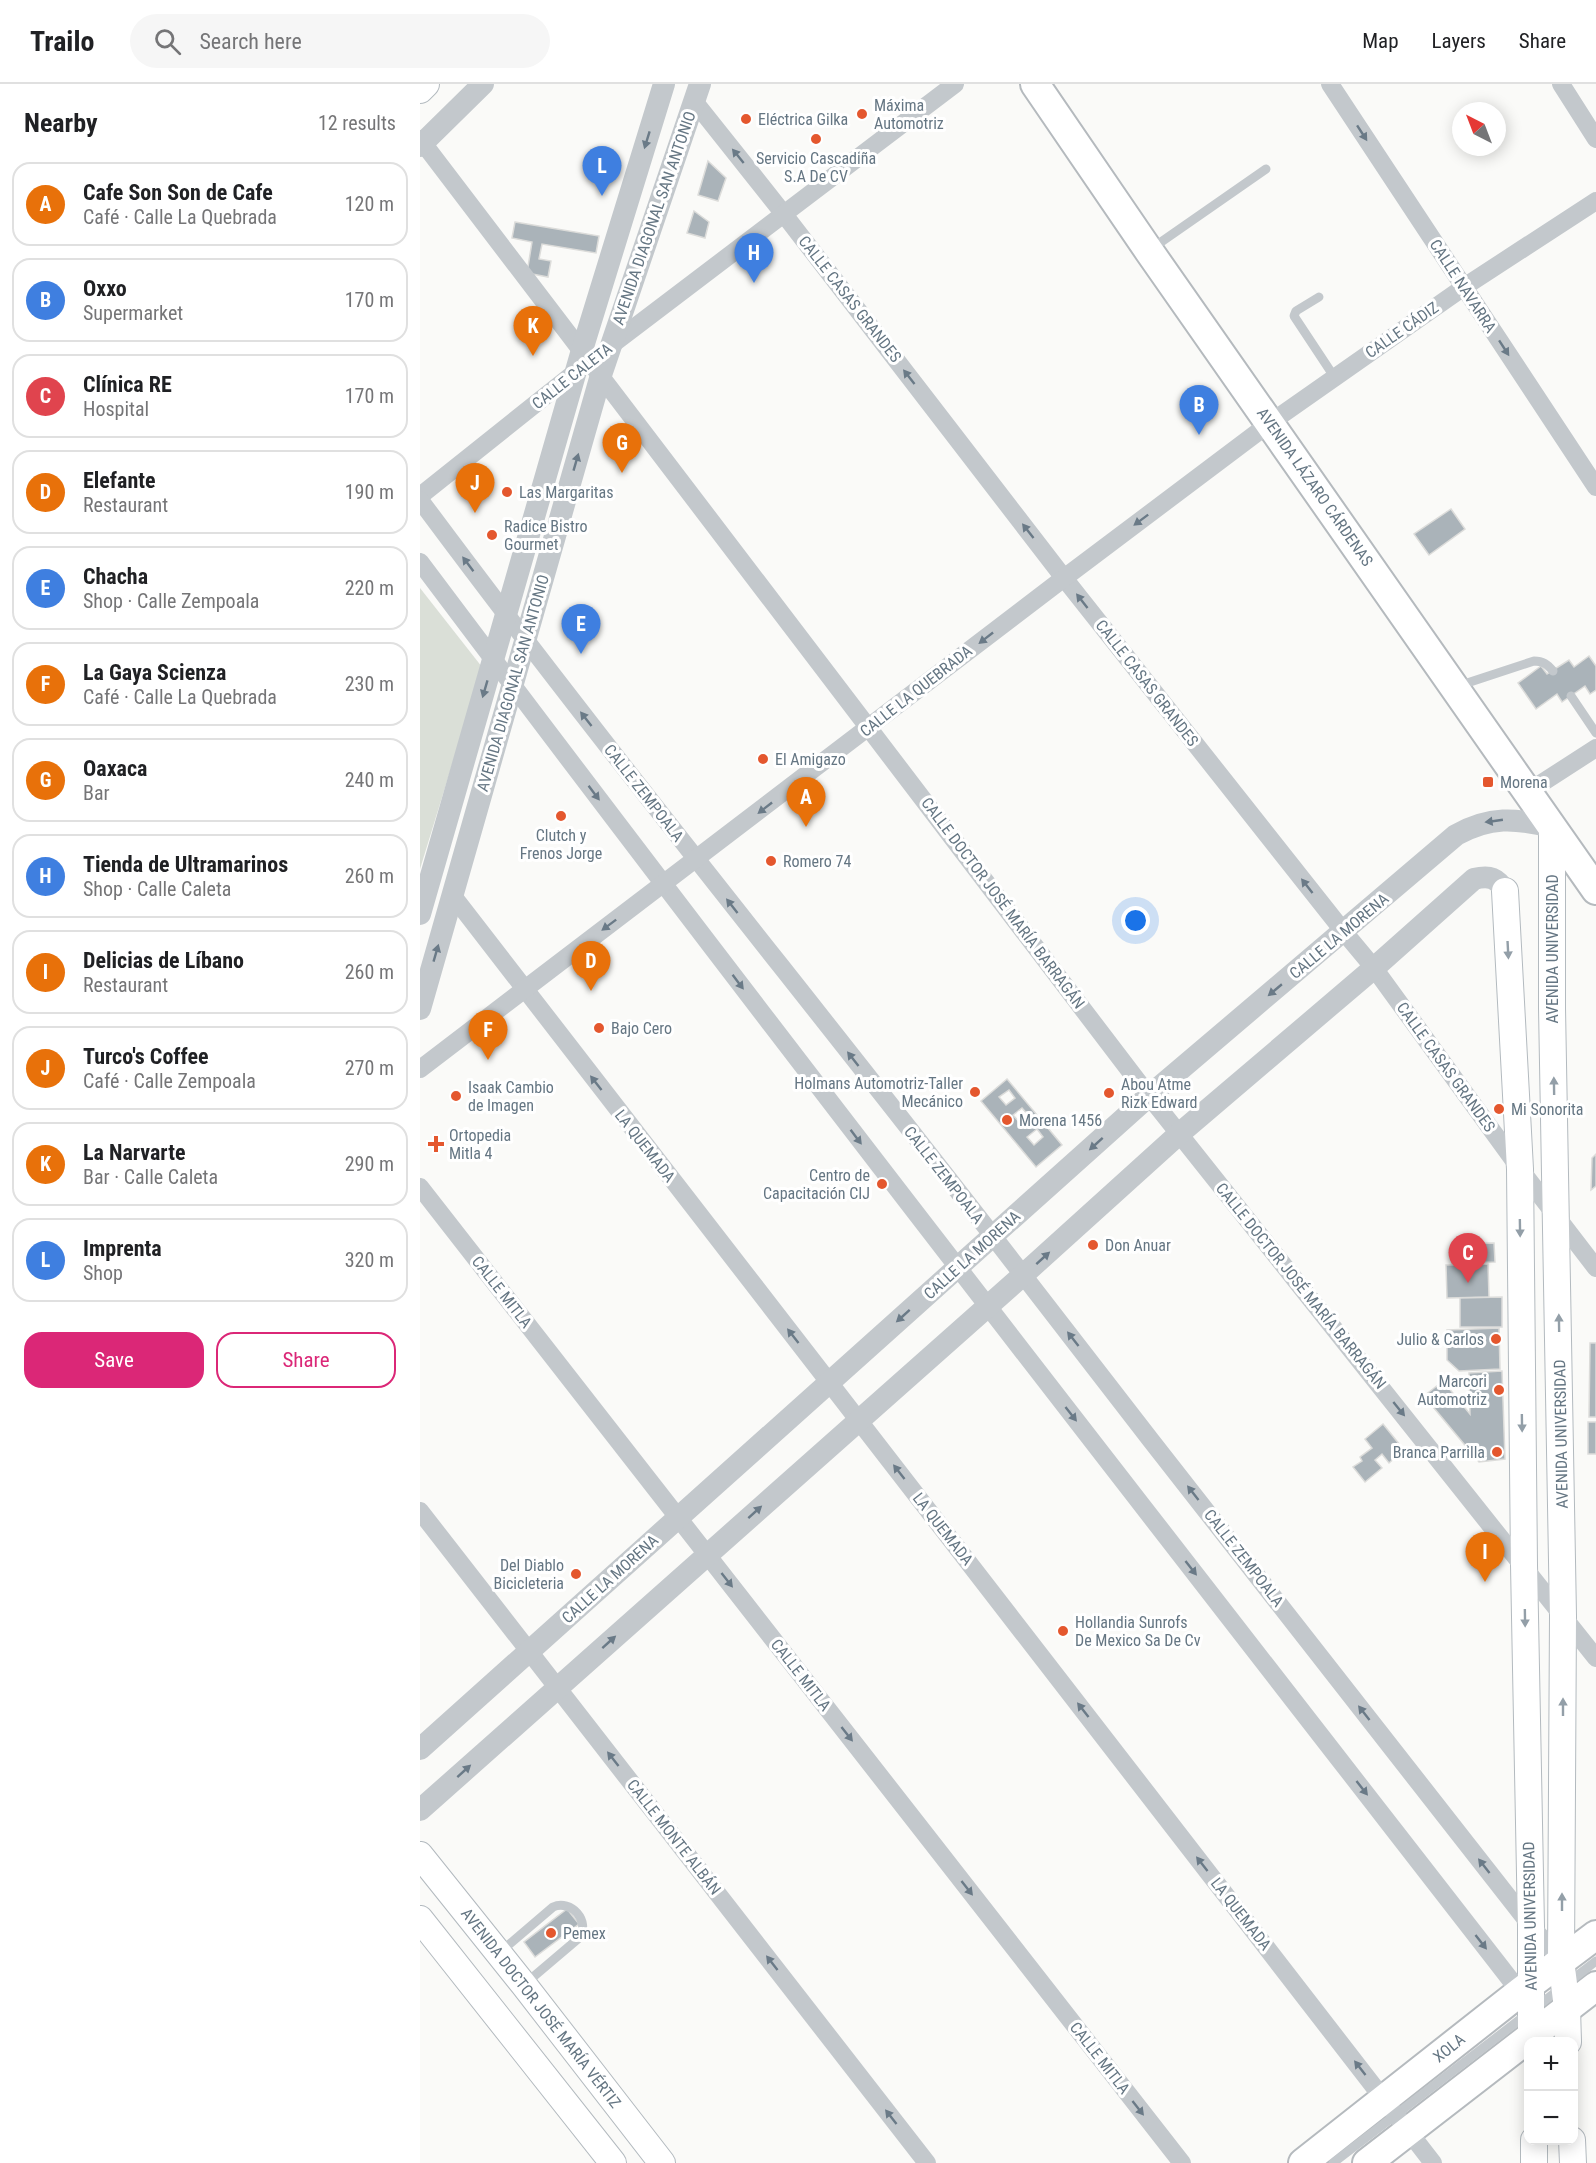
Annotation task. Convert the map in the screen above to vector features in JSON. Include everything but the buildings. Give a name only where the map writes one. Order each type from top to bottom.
[{"type":"main road","points":[[420,90],[426,84]]},
{"type":"main road","name":"AVENIDA LÁZARO CÁRDENAS","points":[[1035,84],[1149,251],[1596,890]]},
{"type":"main road","name":"AVENIDA UNIVERSIDAD","points":[[1552,827],[1552,1008],[1558,1218],[1563,1616],[1564,1984],[1568,2037]]},
{"type":"main road","name":"AVENIDA UNIVERSIDAD","points":[[1505,891],[1520,1169],[1531,1926],[1529,2012]]},
{"type":"main road","name":"AVENIDA DOCTOR JOSÉ MARÍA VÉRTIZ","points":[[420,1855],[525,1985],[662,2163]]},
{"type":"main road","points":[[420,1919],[613,2163]]},
{"type":"main road","name":"XOLA","points":[[1303,2163],[1396,2115],[1529,2012],[1564,1984],[1596,1935]]},
{"type":"main road","name":"XOLA","points":[[1367,2163],[1396,2115],[1564,1984],[1596,1986]]},
{"type":"main road","points":[[1534,2145],[1534,2163]]},
{"type":"main road","points":[[1572,2145],[1573,2163]]},
{"type":"street","points":[[421,143],[483,84]]},
{"type":"street","name":"AVENIDA DIAGONAL SAN ANTONIO","points":[[420,914],[506,616],[587,364],[664,84]]},
{"type":"street","name":"CALLE CALETA","points":[[611,345],[955,84]]},
{"type":"street","name":"CALLE NAVARRA","points":[[1330,84],[1596,487]]},
{"type":"street","points":[[1561,84],[1596,139]]},
{"type":"street","name":"AVENIDA DIAGONAL SAN ANTONIO","points":[[420,1009],[525,641],[587,364],[611,345],[697,93]]},
{"type":"street","name":"CALLE CASAS GRANDES","points":[[697,93],[783,213],[1064,578],[1374,968],[1520,1169],[1596,1268]]},
{"type":"street","name":"CALLE DOCTOR JOSÉ MARÍA BARRAGÁN","points":[[421,143],[587,364],[869,727],[1149,1096],[1596,1658]]},
{"type":"street","name":"CALLE CÁDIZ","points":[[1270,423],[1464,287],[1596,201]]},
{"type":"street","name":"CALLE CALETA","points":[[420,498],[587,364]]},
{"type":"street","name":"CALLE LA QUEBRADA","points":[[420,1070],[1270,423]]},
{"type":"street","name":"CALLE ZEMPOALA","points":[[420,498],[525,641],[1531,1926],[1564,1984]]},
{"type":"street","points":[[420,562],[663,885],[1529,2012]]},
{"type":"street","points":[[1528,792],[1596,748]]},
{"type":"street","name":"CALLE LA MORENA","points":[[420,1749],[1149,1096],[1456,835],[1473,826],[1511,819],[1552,827]]},
{"type":"street","points":[[420,1810],[1179,1134],[1374,968],[1474,879],[1486,876],[1498,880],[1505,891]]},
{"type":"street","name":"LA QUEMADA","points":[[453,896],[1433,2163]]},
{"type":"street","name":"CALLE MITLA","points":[[420,1187],[1182,2163]]},
{"type":"street","name":"CALLE MONTE ALBÁN","points":[[420,1511],[927,2163]]},
{"type":"lane","points":[[1149,251],[1266,169]]},
{"type":"lane","points":[[1319,297],[1296,311],[1294,316],[1335,378]]},
{"type":"lane","points":[[1455,687],[1533,662],[1541,661],[1553,671]]},
{"type":"lane","points":[[1571,696],[1596,733]]},
{"type":"lane","points":[[499,1953],[553,1907],[559,1904],[573,1909],[584,1925],[583,1932],[525,1985]]},
{"type":"lane","points":[[1564,1984],[1596,1961]]},
{"type":"lane","points":[[1333,2163],[1396,2115]]},
{"type":"shaded area","points":[[420,588],[482,667],[420,869]]},
{"type":"place","name":"Máxima Automotriz","points":[[862,114]]},
{"type":"place","name":"Eléctrica Gilka","points":[[746,119]]},
{"type":"place","name":"Servicio Cascadiña S.A De CV","points":[[816,139]]},
{"type":"place","name":"Imprenta","points":[[602,196]]},
{"type":"place","name":"Tienda de Ultramarinos","points":[[754,283]]},
{"type":"place","name":"La Narvarte","points":[[533,356]]},
{"type":"place","name":"Oxxo","points":[[1199,435]]},
{"type":"place","name":"Oaxaca","points":[[622,473]]},
{"type":"place","name":"Las Margaritas","points":[[507,492]]},
{"type":"place","name":"Turco's Coffee","points":[[475,513]]},
{"type":"place","name":"Radice Bistro Gourmet","points":[[492,535]]},
{"type":"place","name":"Chacha","points":[[581,654]]},
{"type":"place","name":"El Amigazo","points":[[763,759]]},
{"type":"place","name":"Morena","points":[[1488,782]]},
{"type":"place","name":"Clutch y Frenos Jorge","points":[[561,816]]},
{"type":"place","name":"Cafe Son Son de Cafe","points":[[806,827]]},
{"type":"place","name":"Romero 74","points":[[771,861]]},
{"type":"place","name":"Elefante","points":[[591,991]]},
{"type":"place","name":"Bajo Cero","points":[[599,1028]]},
{"type":"place","name":"La Gaya Scienza","points":[[488,1060]]},
{"type":"place","name":"Holmans Automotriz-Taller Mecánico","points":[[975,1092]]},
{"type":"place","name":"Abou Atme Rizk Edward","points":[[1109,1093]]},
{"type":"place","name":"Isaak Cambio de Imagen","points":[[456,1096]]},
{"type":"place","name":"Mi Sonorita","points":[[1499,1109]]},
{"type":"place","name":"Morena 1456","points":[[1007,1120]]},
{"type":"place","name":"Ortopedia Mitla 4","points":[[436,1144]]},
{"type":"place","name":"Centro de Capacitación CIJ","points":[[882,1184]]},
{"type":"place","name":"Don Anuar","points":[[1093,1245]]},
{"type":"place","name":"Clínica RE","points":[[1468,1283]]},
{"type":"place","name":"Julio & Carlos","points":[[1496,1339]]},
{"type":"place","name":"Marcori Automotriz","points":[[1499,1390]]},
{"type":"place","name":"Branca Parrilla","points":[[1497,1452]]},
{"type":"place","name":"Del Diablo Bicicleteria","points":[[576,1574]]},
{"type":"place","name":"Delicias de Líbano","points":[[1485,1582]]},
{"type":"place","name":"Hollandia Sunrofs De Mexico Sa De Cv","points":[[1063,1631]]},
{"type":"place","name":"Pemex","points":[[551,1933]]}]
